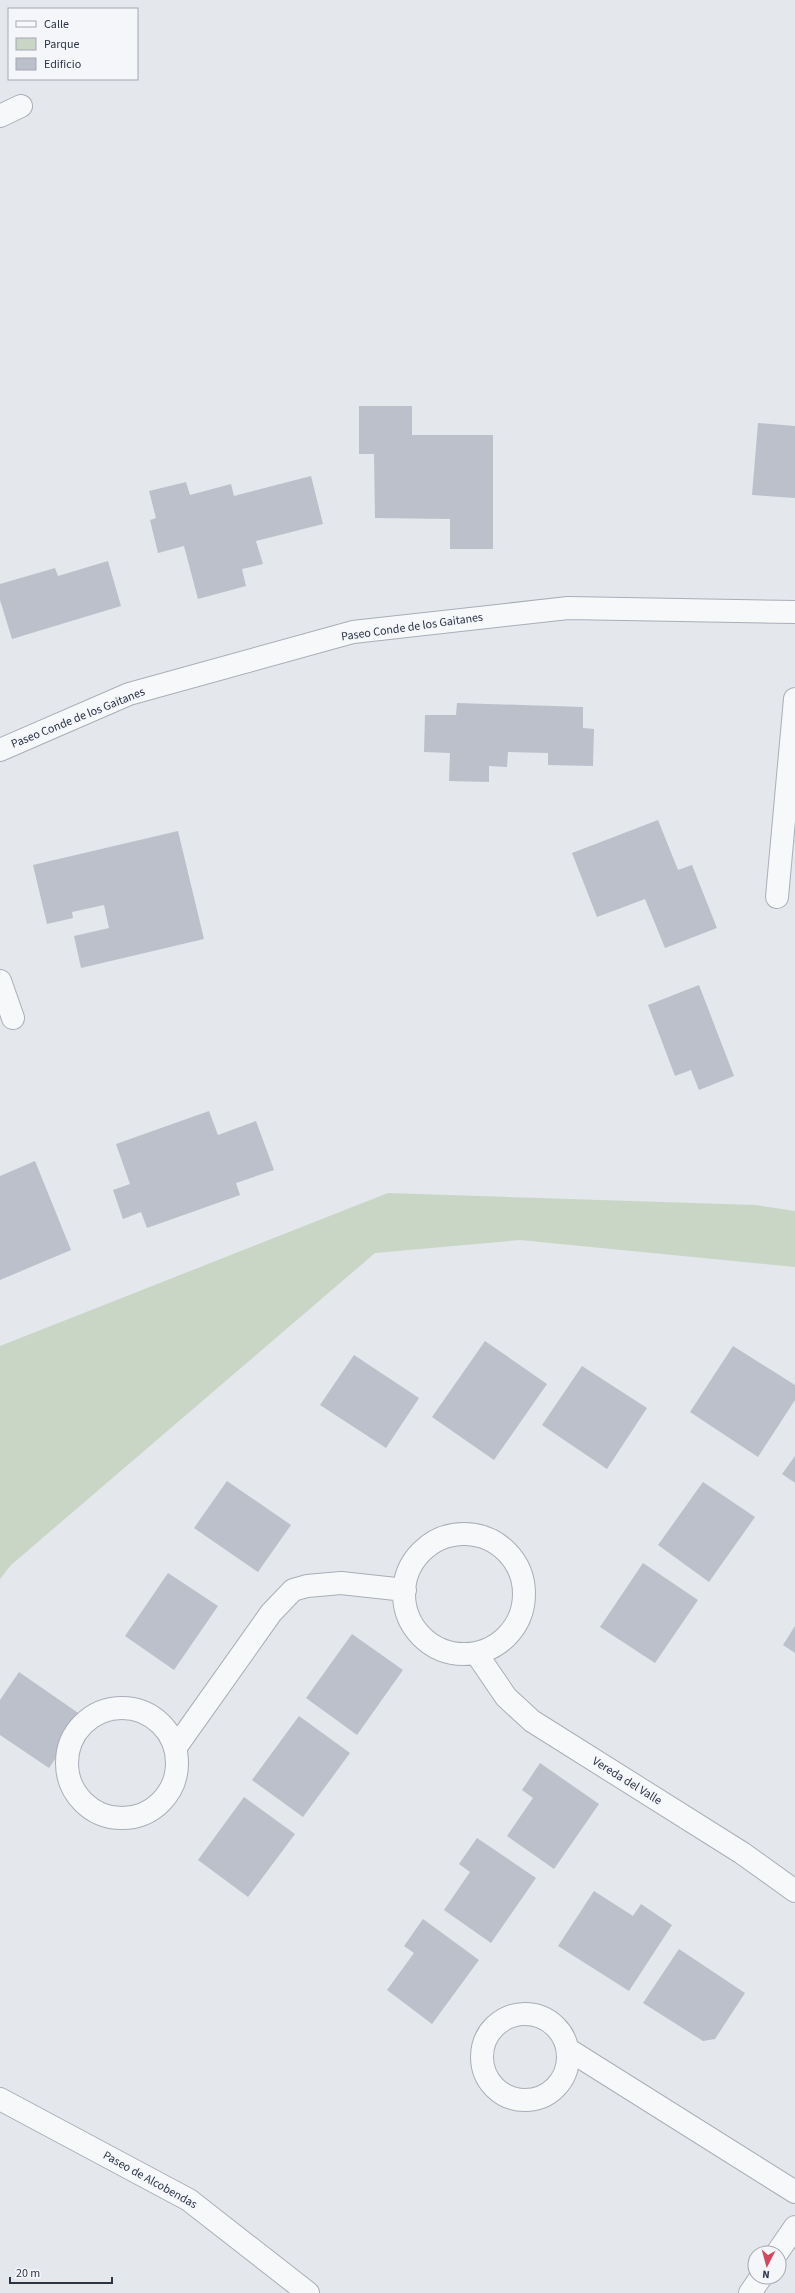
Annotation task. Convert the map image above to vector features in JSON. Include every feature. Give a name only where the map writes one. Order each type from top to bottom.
[{"type":"street","points":[[0,116],[21,106]]},
{"type":"street","name":"Paseo Conde de los Gaitanes","points":[[0,750],[129,694],[353,632],[568,608],[795,612]]},
{"type":"street","points":[[778,897],[795,699]]},
{"type":"street","points":[[0,981],[13,1018]]},
{"type":"street","points":[[452,1535],[475,1535],[498,1543],[514,1560],[524,1582],[524,1605],[514,1627],[498,1644],[476,1653],[453,1653],[431,1644],[414,1628],[405,1606],[405,1590],[405,1583],[413,1561],[430,1544],[452,1535]]},
{"type":"street","points":[[176,1747],[165,1728],[148,1714],[128,1708],[106,1710],[87,1720],[73,1737],[67,1758],[69,1779],[79,1798],[96,1812],[117,1818],[138,1816],[158,1805],[172,1789],[178,1768],[176,1747],[271,1612],[293,1590],[307,1586],[341,1583],[405,1590]]},
{"type":"street","name":"Vereda del Valle","points":[[476,1653],[506,1697],[532,1721],[742,1853],[795,1891]]},
{"type":"street","points":[[569,2050],[795,2192]]},
{"type":"street","name":"Paseo de Alcobendas","points":[[0,2100],[189,2200],[308,2293]]},
{"type":"street","points":[[783,2245],[795,2227]]},
{"type":"green space","points":[[388,1193],[755,1205],[795,1211],[795,1267],[520,1240],[375,1253],[11,1565],[0,1579],[0,1346]]},
{"type":"building","points":[[359,406],[412,406],[412,435],[493,435],[493,549],[450,549],[450,519],[375,518],[374,454],[359,454]]},
{"type":"building","points":[[758,423],[795,426],[795,498],[752,495]]},
{"type":"building","points":[[311,476],[323,524],[256,541],[263,564],[242,569],[246,586],[198,599],[184,546],[158,553],[150,520],[156,518],[149,491],[186,482],[190,495],[231,484],[234,496]]},
{"type":"building","points":[[108,561],[121,606],[12,639],[0,600],[0,584],[55,568],[58,576]]},
{"type":"building","points":[[457,703],[583,707],[583,728],[594,729],[593,766],[548,765],[548,753],[508,752],[507,767],[489,766],[489,782],[449,781],[450,753],[424,752],[425,715],[456,715]]},
{"type":"building","points":[[658,820],[678,870],[692,865],[717,928],[665,948],[645,899],[597,917],[572,853]]},
{"type":"building","points":[[178,831],[204,939],[81,968],[74,936],[109,928],[104,905],[72,912],[73,918],[47,924],[33,865]]},
{"type":"building","points":[[699,985],[734,1076],[699,1090],[691,1070],[675,1076],[648,1005]]},
{"type":"building","points":[[209,1111],[218,1135],[256,1121],[274,1170],[236,1183],[240,1195],[147,1228],[141,1212],[123,1219],[113,1190],[130,1184],[116,1144]]},
{"type":"building","points":[[35,1161],[71,1250],[0,1280],[0,1176]]},
{"type":"building","points":[[485,1341],[547,1384],[494,1460],[432,1417]]},
{"type":"building","points":[[733,1346],[795,1385],[795,1400],[758,1457],[690,1412]]},
{"type":"building","points":[[354,1355],[419,1398],[386,1448],[320,1405]]},
{"type":"building","points":[[582,1366],[647,1408],[607,1469],[542,1425]]},
{"type":"building","points":[[795,1456],[795,1483],[782,1474]]},
{"type":"building","points":[[227,1481],[291,1525],[258,1572],[194,1528]]},
{"type":"building","points":[[703,1482],[755,1517],[709,1582],[658,1545]]},
{"type":"building","points":[[643,1563],[698,1600],[655,1663],[600,1627]]},
{"type":"building","points":[[168,1573],[218,1606],[174,1670],[125,1636]]},
{"type":"building","points":[[795,1626],[795,1653],[783,1645]]},
{"type":"building","points":[[352,1634],[403,1670],[357,1735],[306,1698]]},
{"type":"building","points":[[19,1672],[84,1717],[49,1768],[0,1735],[0,1700]]},
{"type":"building","points":[[299,1716],[350,1753],[303,1817],[252,1780]]},
{"type":"building","points":[[540,1763],[599,1804],[554,1869],[507,1836],[533,1798],[522,1790]]},
{"type":"building","points":[[244,1797],[295,1834],[248,1897],[198,1860]]},
{"type":"building","points":[[477,1838],[536,1878],[491,1943],[444,1910],[470,1872],[459,1864]]},
{"type":"building","points":[[594,1891],[633,1916],[641,1904],[672,1925],[629,1991],[558,1946]]},
{"type":"building","points":[[423,1919],[479,1960],[432,2024],[387,1990],[414,1953],[404,1946]]},
{"type":"building","points":[[679,1949],[745,1993],[715,2039],[703,2041],[643,2003]]}]
